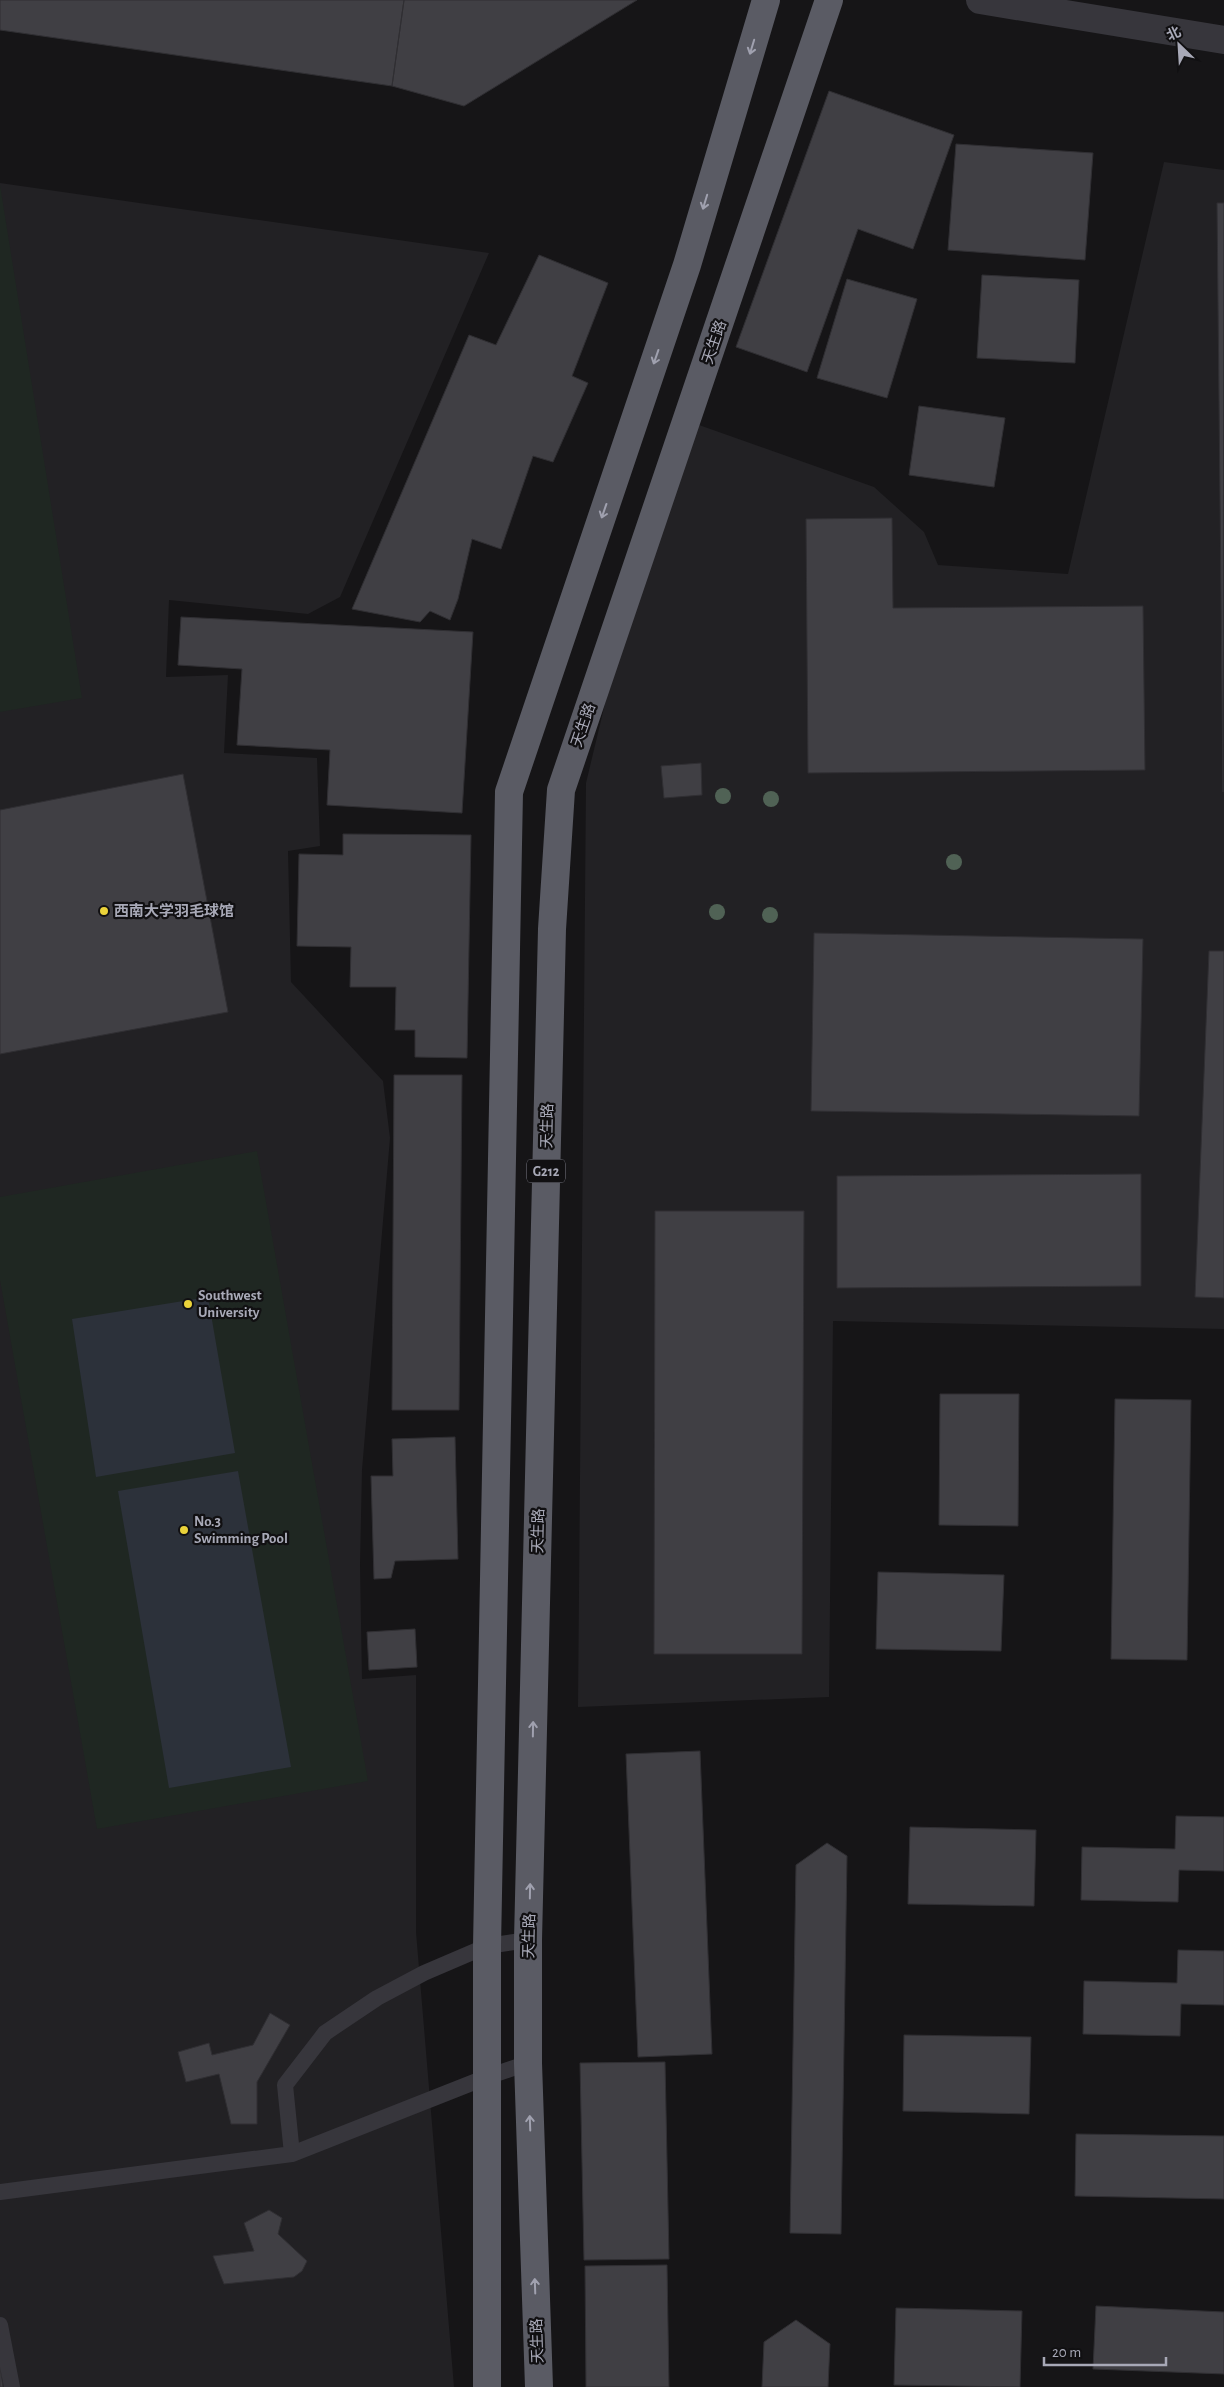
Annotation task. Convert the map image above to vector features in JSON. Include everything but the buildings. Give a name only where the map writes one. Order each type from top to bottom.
[{"type":"highway","points":[[487,2387],[487,1946],[509,792],[687,264],[766,0]]},
{"type":"highway","name":"天生路","points":[[539,2387],[528,2063],[528,1940],[552,929],[561,790],[829,0]]},
{"type":"street","points":[[980,0],[1224,40]]},
{"type":"lane","points":[[292,2154],[285,2085],[325,2033],[377,1998],[424,1973],[487,1946],[528,1940]]},
{"type":"lane","points":[[0,2192],[292,2154],[487,2077],[528,2063]]},
{"type":"lane","points":[[0,2325],[12,2387]]},
{"type":"shaded area","points":[[1164,162],[1224,170],[1224,1329],[833,1321],[829,1697],[578,1707],[586,783],[632,591],[699,425],[874,487],[924,532],[938,565],[1068,574]]},
{"type":"shaded area","name":"Southwest University","points":[[0,183],[489,253],[340,597],[308,614],[169,600],[166,677],[228,675],[224,753],[317,758],[320,846],[288,851],[291,982],[383,1081],[390,1138],[362,1470],[360,1565],[362,1679],[416,1675],[416,1932],[454,2387],[0,2387]]},
{"type":"shaded area","points":[[0,185],[82,698],[0,712]]},
{"type":"shaded area","name":"No.3 Swimming Pool","points":[[257,1151],[368,1781],[97,1829],[0,1280],[0,1197]]},
{"type":"shaded area","points":[[208,1297],[235,1453],[96,1477],[72,1319]]},
{"type":"shaded area","points":[[238,1471],[291,1767],[169,1788],[118,1491]]},
{"type":"place","name":"西南大学羽毛球馆","points":[[104,911]]},
{"type":"place","name":"Southwest University","points":[[188,1304]]},
{"type":"place","name":"No.3 Swimming Pool","points":[[184,1530]]}]
